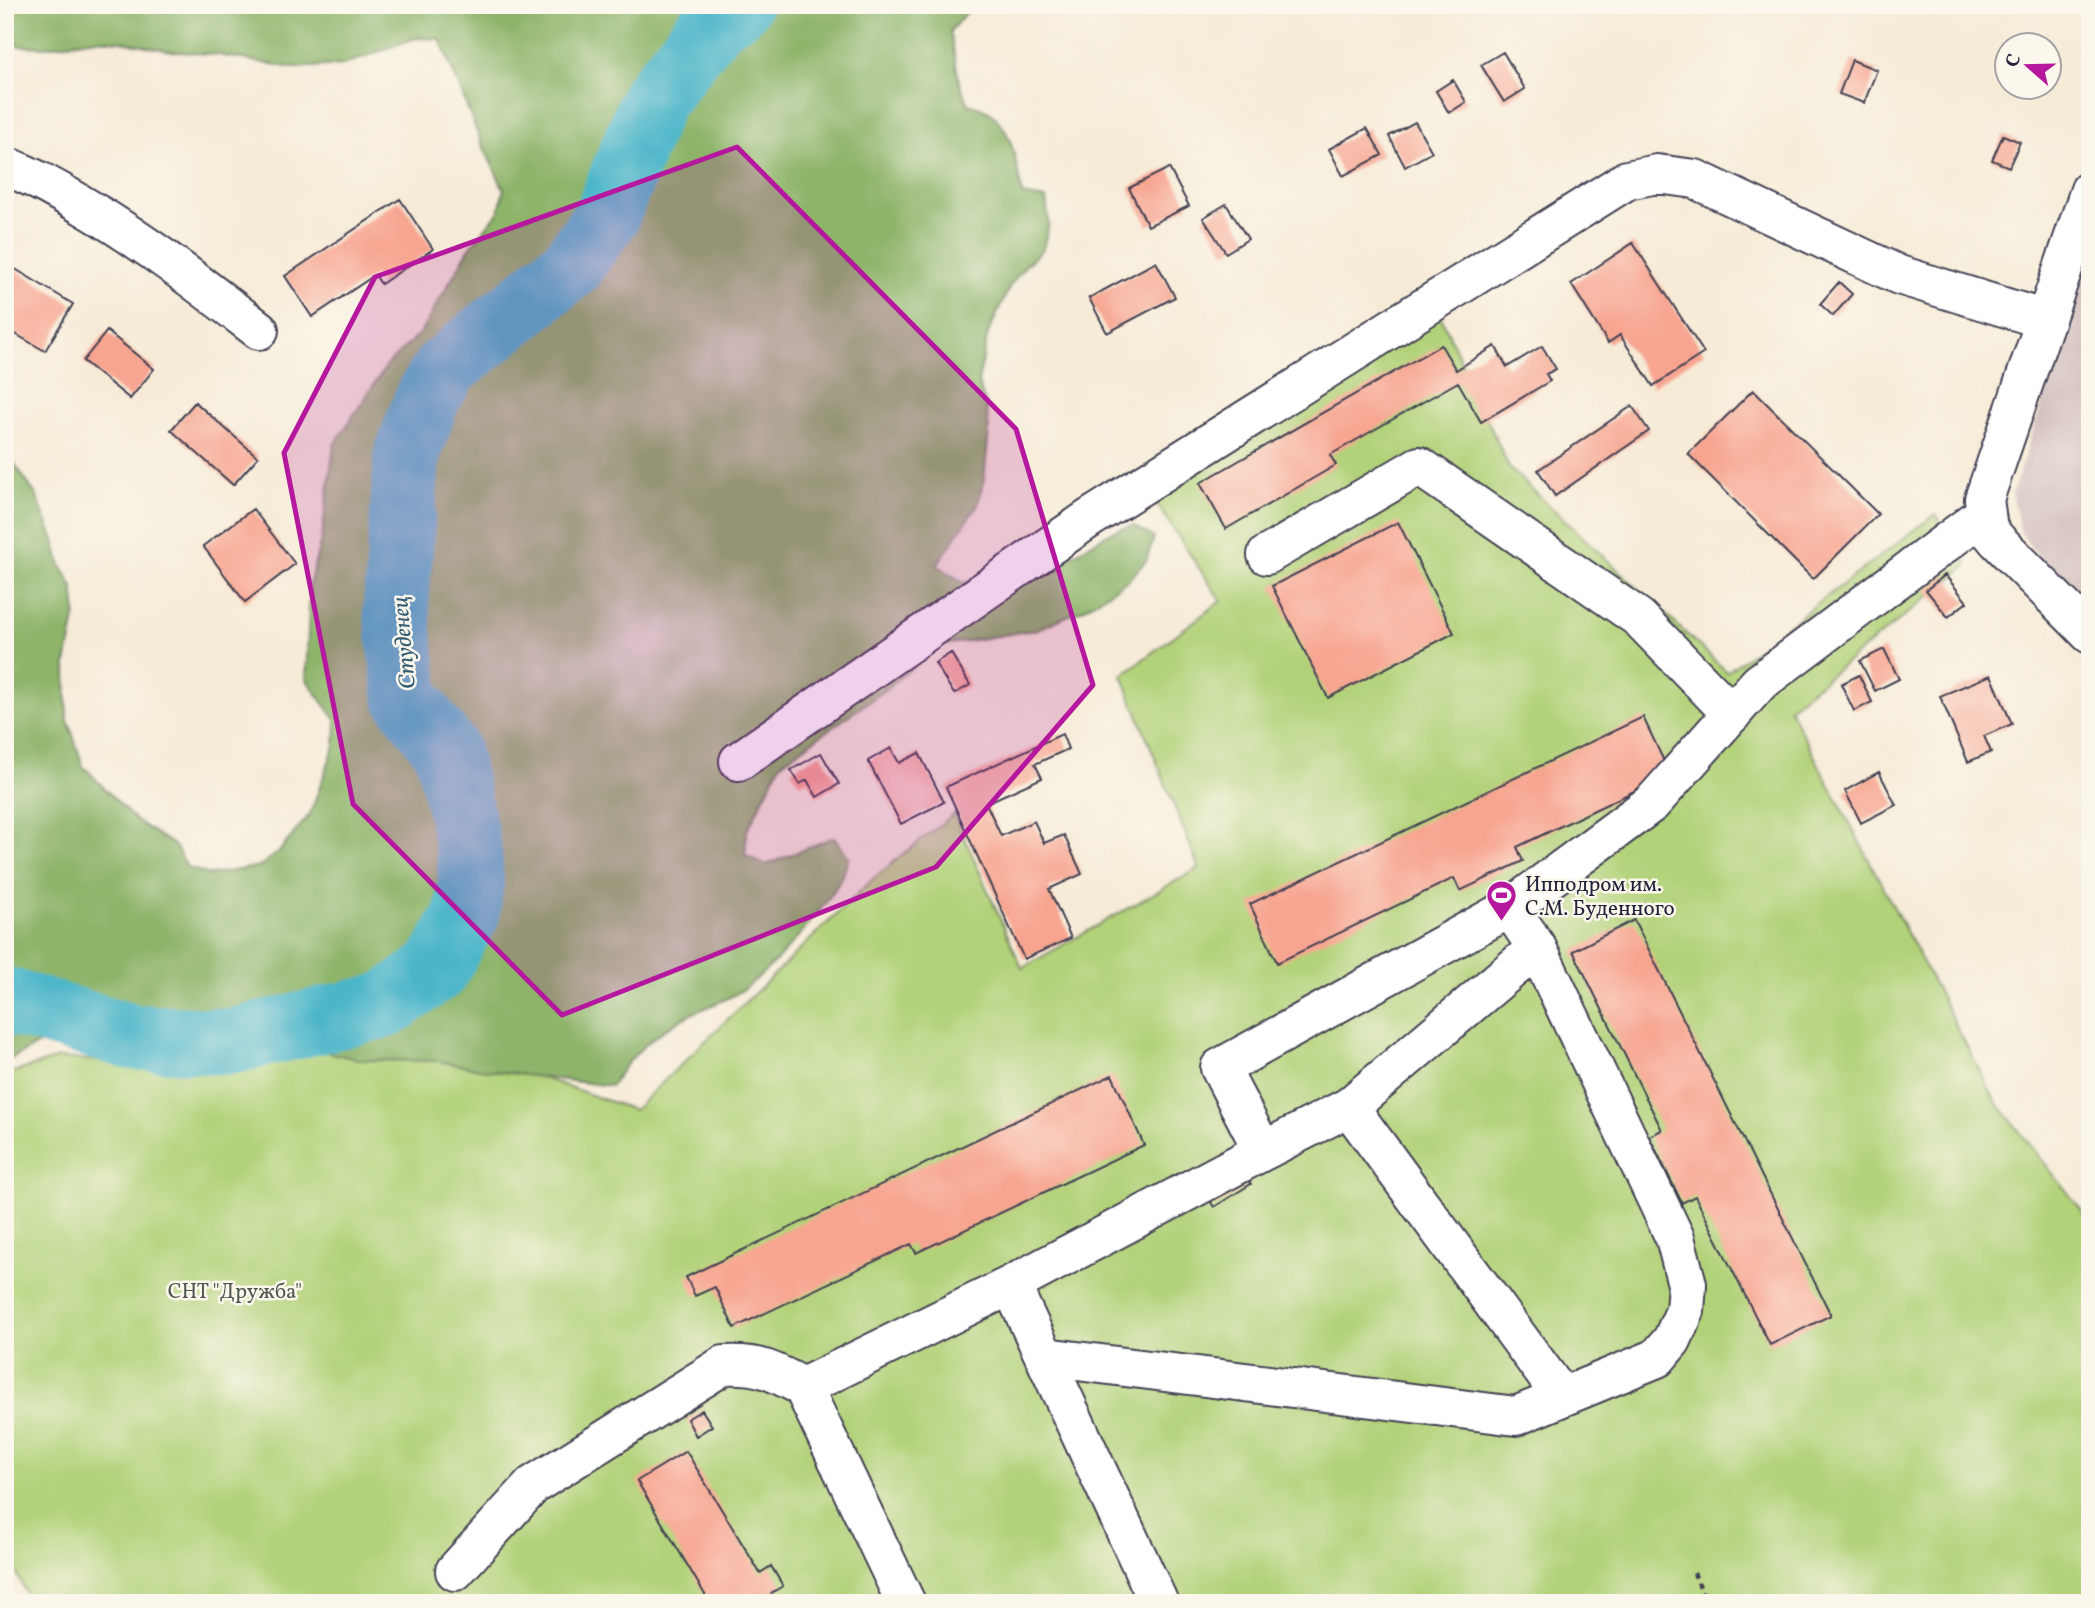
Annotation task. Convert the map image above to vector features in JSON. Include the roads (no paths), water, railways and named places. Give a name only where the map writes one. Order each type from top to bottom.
[{"type":"street","points":[[5,166],[34,176],[128,232],[259,330]]},
{"type":"street","points":[[739,761],[1090,517],[1627,180],[1657,174],[1695,179],[1899,275],[2046,320]]},
{"type":"street","points":[[2090,190],[1984,499],[1988,529],[2090,634]]},
{"type":"street","points":[[1267,555],[1419,466],[1639,618],[1732,714]]},
{"type":"street","points":[[1263,1151],[1220,1068],[1510,908],[1652,803],[1759,683],[1984,514]]},
{"type":"street","points":[[1045,1357],[1516,1416],[1657,1358],[1672,1340],[1685,1311],[1687,1284],[1675,1238],[1537,948],[1510,908]]},
{"type":"street","points":[[803,1387],[1011,1285],[1349,1107],[1537,948]]},
{"type":"street","points":[[1349,1107],[1562,1397]]},
{"type":"street","points":[[1011,1285],[1158,1601],[1153,1603]]},
{"type":"street","points":[[455,1571],[533,1485],[724,1365],[746,1364],[769,1369],[803,1387],[906,1603]]},
{"type":"waterway","name":"Студенец","points":[[5,1000],[132,1037],[229,1042],[386,1005],[437,969],[467,914],[471,880],[469,850],[447,751],[407,698],[396,605],[407,455],[428,396],[446,368],[571,266],[607,215],[653,99],[713,22],[738,5]]},
{"type":"place","name":"Ипподром им. С.М. Буденного","points":[[1502,923]]},
{"type":"park label","name":"СНТ \"Дружба\"","points":[[235,1291]]}]
